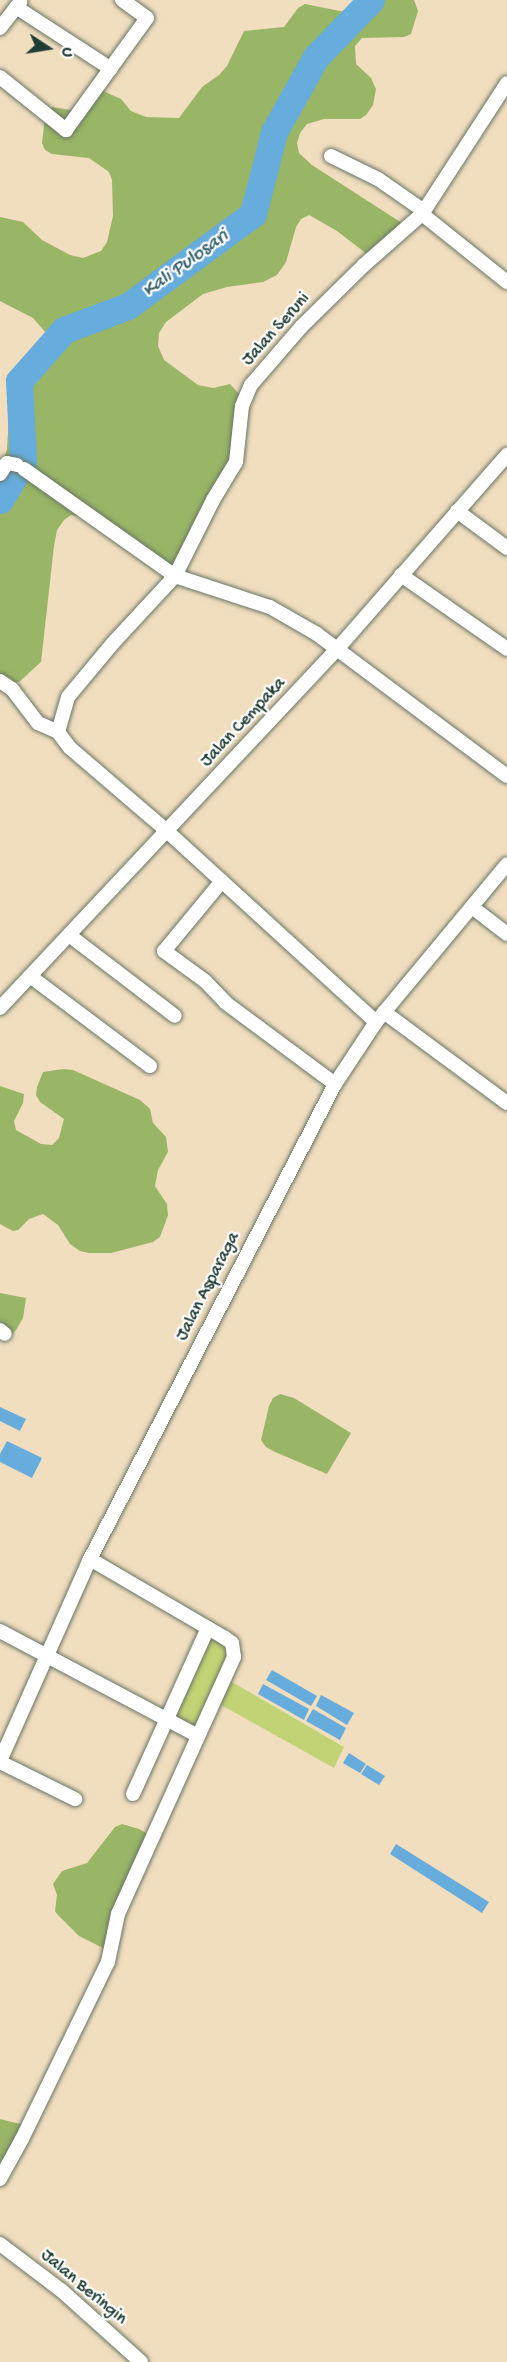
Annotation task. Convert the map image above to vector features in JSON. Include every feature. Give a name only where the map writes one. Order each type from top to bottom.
[{"type":"street","points":[[0,77],[66,130],[147,18],[122,0]]},
{"type":"street","points":[[0,28],[19,4],[111,69]]},
{"type":"street","name":"Jalan Seruni","points":[[58,732],[68,697],[113,643],[175,576],[213,500],[236,462],[242,406],[251,385],[301,327],[364,265],[423,213],[507,84]]},
{"type":"street","points":[[331,156],[378,179],[507,282]]},
{"type":"street","name":"Jalan Cempaka","points":[[0,1008],[338,648],[507,455]]},
{"type":"street","points":[[0,474],[7,463],[21,467],[175,576],[270,607],[338,648],[507,776]]},
{"type":"street","points":[[457,511],[507,548]]},
{"type":"street","points":[[401,575],[507,649]]},
{"type":"street","points":[[0,681],[12,689],[38,723],[58,732],[70,748],[380,1017],[507,1103]]},
{"type":"street","name":"Jalan Asparaga","points":[[0,1762],[90,1559],[335,1084],[380,1017],[507,864]]},
{"type":"street","points":[[222,881],[164,951],[205,981],[226,1002],[335,1084]]},
{"type":"street","points":[[472,907],[507,934]]},
{"type":"street","points":[[69,935],[175,1016]]},
{"type":"street","points":[[30,976],[150,1066]]},
{"type":"street","points":[[0,2179],[22,2139],[108,1962],[118,1914],[234,1657],[232,1643],[90,1559]]},
{"type":"street","points":[[133,1794],[208,1629]]},
{"type":"street","points":[[0,1631],[198,1736]]},
{"type":"street","points":[[0,1762],[75,1799]]},
{"type":"street","name":"Jalan Beringin","points":[[0,2244],[62,2291],[141,2362]]},
{"type":"green space","points":[[371,0],[414,0],[418,11],[411,34],[404,37],[362,38],[355,46],[356,64],[371,78],[376,89],[373,105],[360,119],[324,119],[307,124],[300,133],[297,143],[299,153],[312,165],[408,227],[372,258],[337,231],[309,215],[301,219],[296,227],[286,262],[277,275],[263,282],[227,287],[203,294],[166,322],[159,333],[158,346],[164,360],[198,385],[213,388],[230,384],[239,394],[242,406],[238,448],[175,576],[88,517],[71,515],[64,520],[57,530],[54,546],[41,662],[19,682],[5,684],[0,681],[0,474],[7,449],[9,415],[19,381],[51,345],[46,333],[33,318],[0,301],[0,217],[23,222],[42,240],[70,255],[83,258],[101,251],[107,242],[113,216],[112,180],[109,172],[89,158],[52,154],[45,150],[42,143],[45,117],[52,107],[71,110],[103,91],[121,99],[131,111],[146,117],[179,118],[202,87],[227,66],[244,31],[284,27],[298,8],[305,4],[350,13],[363,9]]},
{"type":"green space","points":[[73,1070],[140,1100],[150,1109],[153,1123],[166,1137],[168,1152],[158,1170],[155,1186],[167,1204],[168,1215],[160,1237],[153,1242],[111,1253],[89,1253],[80,1251],[70,1244],[58,1225],[43,1214],[29,1219],[18,1230],[13,1231],[0,1224],[0,1086],[24,1094],[23,1103],[14,1121],[16,1130],[41,1144],[52,1145],[59,1138],[64,1119],[40,1102],[36,1095],[37,1087],[43,1072]]},
{"type":"green space","points":[[0,1293],[26,1298],[23,1318],[10,1337],[0,1338]]},
{"type":"green space","points":[[280,1394],[294,1398],[351,1433],[327,1474],[275,1452],[266,1447],[261,1440],[269,1406],[273,1398]]},
{"type":"green space","points":[[208,1628],[232,1643],[225,1678],[344,1747],[334,1768],[214,1701],[198,1736],[167,1720]]},
{"type":"green space","points":[[122,1824],[139,1829],[154,1838],[111,1952],[79,1936],[58,1915],[55,1911],[57,1895],[53,1884],[62,1871],[87,1863],[115,1827]]},
{"type":"green space","points":[[0,2119],[28,2126],[0,2169]]},
{"type":"water","points":[[0,1407],[26,1419],[20,1431],[0,1421]]},
{"type":"water","points":[[7,1441],[42,1458],[32,1478],[0,1462],[0,1454]]},
{"type":"water","points":[[272,1670],[317,1696],[311,1706],[266,1680]]},
{"type":"water","points":[[263,1684],[309,1709],[304,1720],[258,1694]]},
{"type":"water","points":[[321,1695],[354,1713],[347,1725],[316,1706]]},
{"type":"water","points":[[313,1709],[346,1728],[340,1740],[306,1721]]},
{"type":"water","points":[[349,1753],[366,1764],[360,1773],[343,1763]]},
{"type":"water","points":[[367,1765],[385,1776],[379,1785],[361,1774]]},
{"type":"water","points":[[396,1844],[489,1902],[482,1913],[390,1854]]},
{"type":"waterway","name":"Kali Pulosari","points":[[0,500],[23,462],[19,381],[64,330],[128,306],[253,214],[274,132],[316,57],[371,0]]}]
